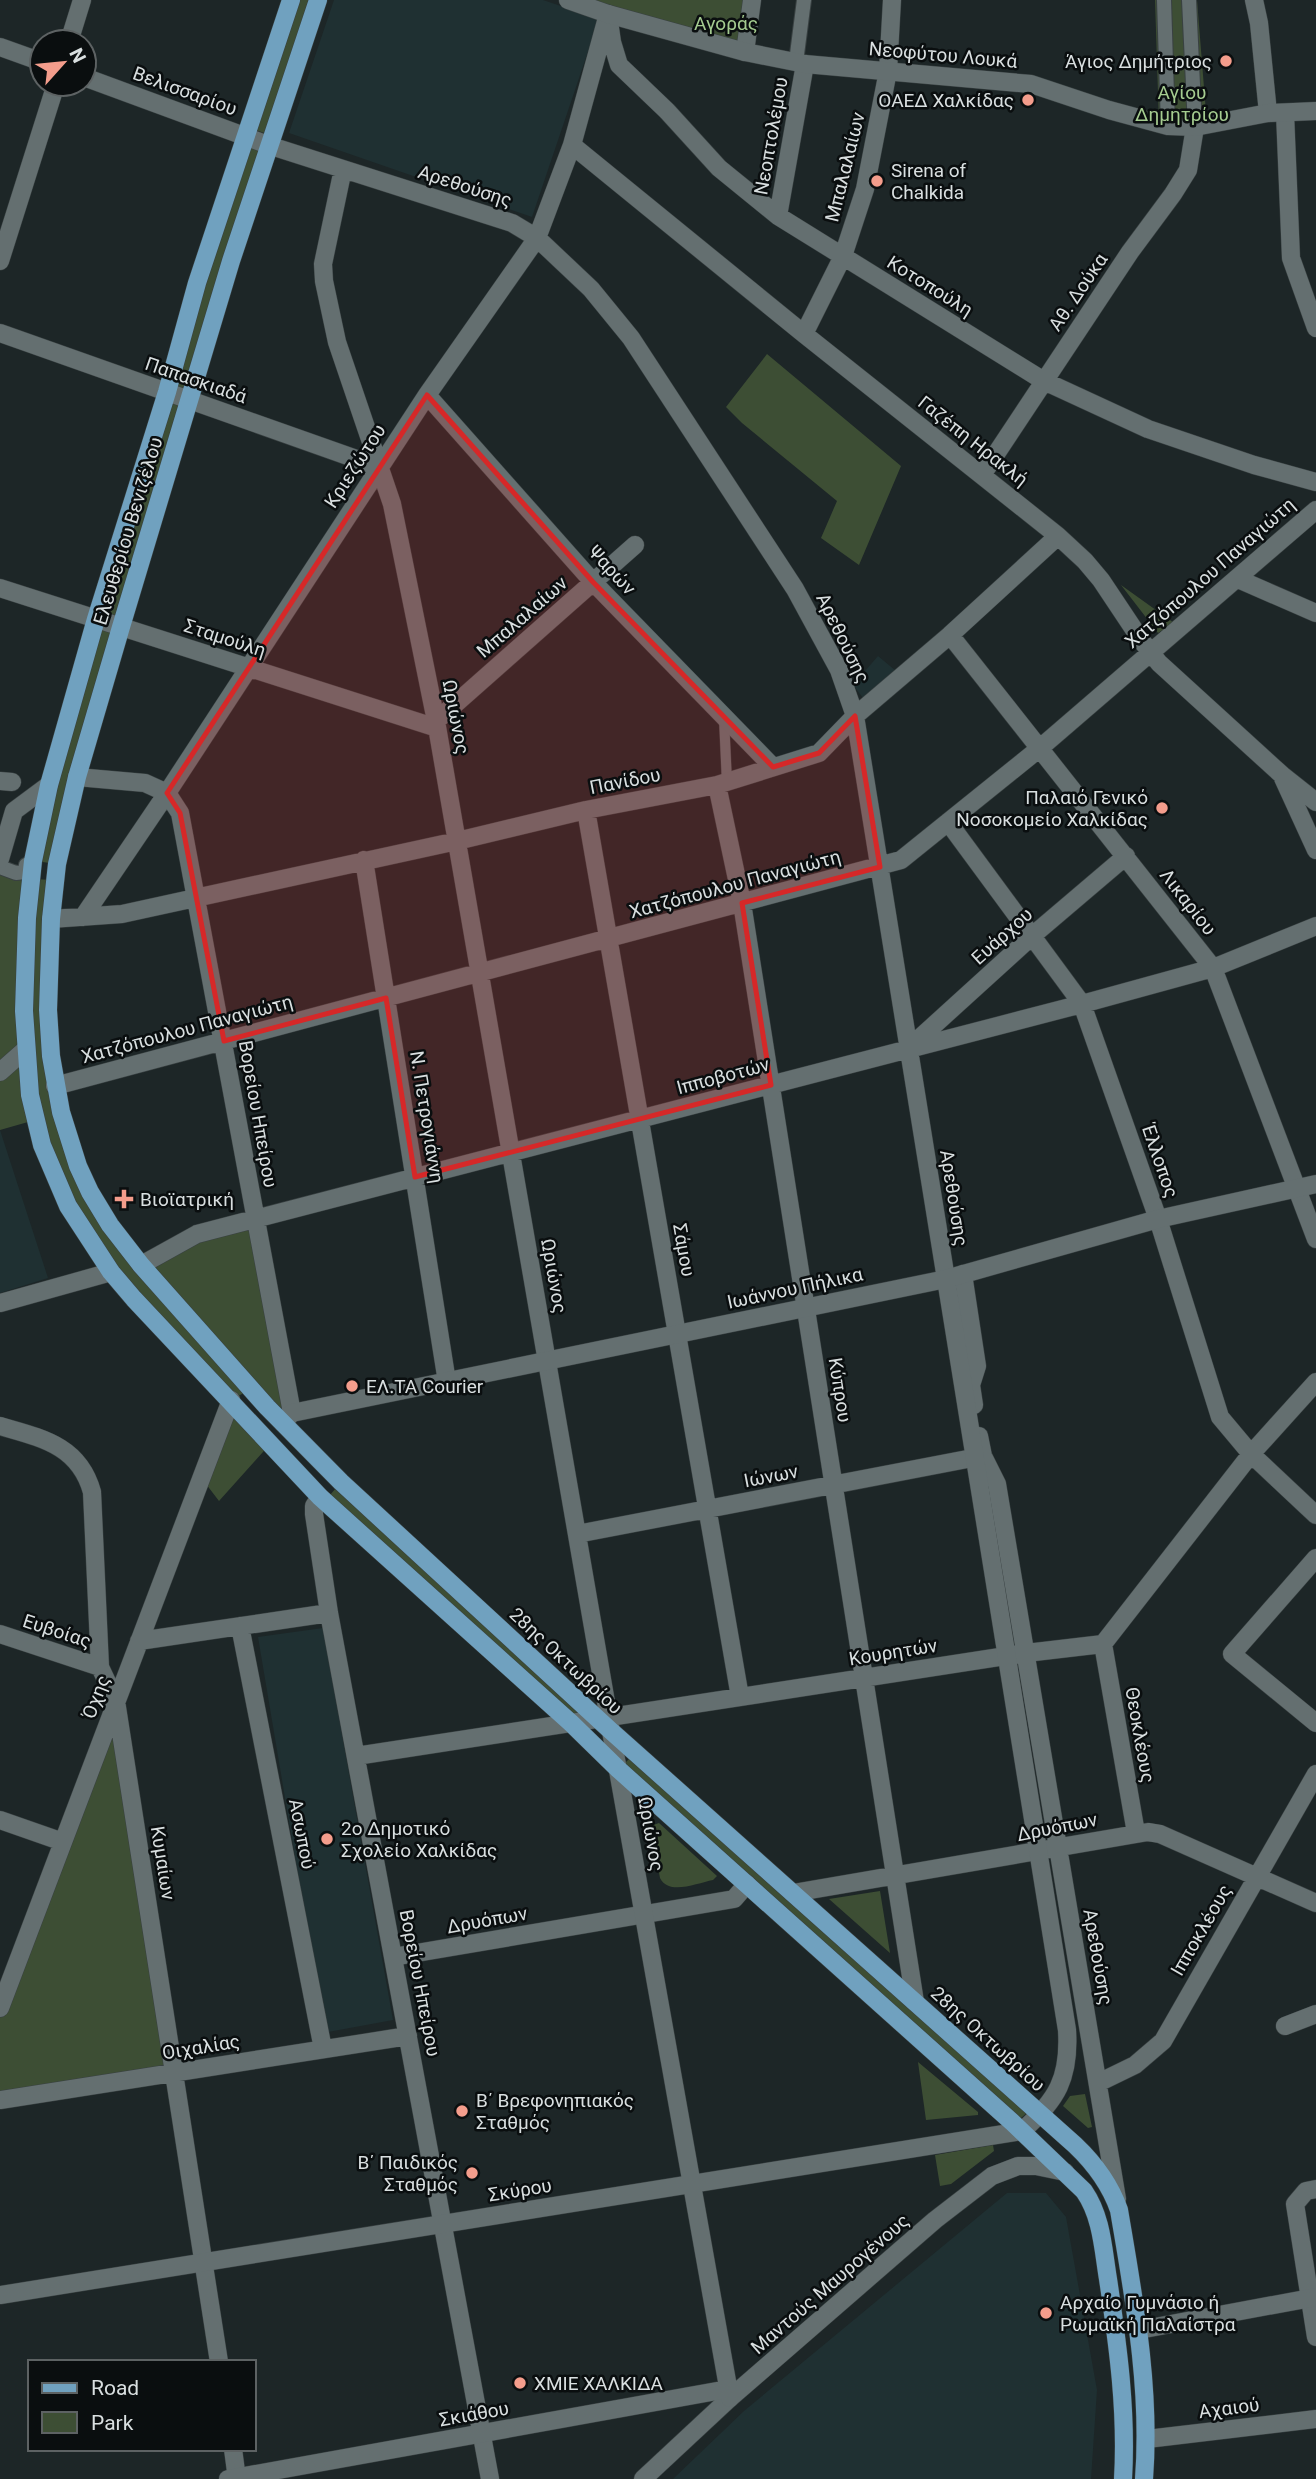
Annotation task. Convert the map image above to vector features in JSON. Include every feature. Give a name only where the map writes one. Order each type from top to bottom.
[{"type":"main road","name":"Ελευθερίου Βενιζέλου","points":[[26,1049],[24,1011],[27,918],[33,861],[49,785],[197,284],[291,0]]},
{"type":"main road","name":"Ελευθερίου Βενιζέλου","points":[[55,1086],[48,1010],[51,919],[57,863],[77,777],[231,261],[318,0]]},
{"type":"main road","points":[[26,1049],[30,1095],[42,1146],[68,1206],[111,1272],[167,1335],[320,1497],[1021,2131],[1065,2172],[1091,2201],[1100,2228],[1116,2330],[1124,2405],[1123,2479]]},
{"type":"main road","name":"28ης Οκτωβρίου","points":[[55,1086],[68,1138],[86,1183],[110,1225],[141,1265],[287,1418],[341,1482],[1075,2145],[1098,2169],[1115,2197],[1119,2210]]},
{"type":"main road","name":"Αρεθούσης","points":[[1119,2210],[1139,2330],[1147,2439],[1144,2479]]},
{"type":"street","points":[[73,28],[82,0]]},
{"type":"street","name":"Νεοφύτου Λουκά","points":[[568,0],[608,14],[745,52],[801,63],[1031,84],[1168,126],[1195,127],[1276,113],[1316,111]]},
{"type":"street","points":[[745,52],[752,0]]},
{"type":"street","name":"Νεοπτολέμου","points":[[778,216],[801,63],[804,0]]},
{"type":"street","name":"Μπαλαλαίων","points":[[804,334],[843,256],[865,189],[888,71],[892,0]]},
{"type":"street","points":[[1164,0],[1168,126]]},
{"type":"street","points":[[1189,0],[1195,127]]},
{"type":"street","points":[[1254,0],[1276,113],[1292,258],[1316,328]]},
{"type":"street","name":"Κριεζώτου","points":[[83,917],[427,395],[537,238],[572,145],[608,14]]},
{"type":"street","name":"Κοτοπούλη","points":[[608,14],[612,42],[620,65],[719,168],[778,216],[1044,381],[1148,429],[1316,482]]},
{"type":"street","points":[[1164,22],[1190,23]]},
{"type":"street","points":[[0,47],[28,57]]},
{"type":"street","points":[[1166,79],[1193,77]]},
{"type":"street","name":"Βελισσαρίου","points":[[98,82],[271,146]]},
{"type":"street","points":[[0,261],[52,98]]},
{"type":"street","name":"Αθ. Δούκα","points":[[982,475],[1188,170],[1195,127]]},
{"type":"street","name":"Γαζέπη Ηρακλή","points":[[572,145],[1058,536],[1086,561],[1101,580],[1150,653],[1282,775],[1316,802]]},
{"type":"street","name":"Αρεθούσης","points":[[271,146],[512,223],[537,238],[591,289],[631,338],[795,589],[839,670],[855,716],[909,1049],[955,1276],[1006,1657],[1067,2030],[1068,2054],[1060,2087],[1041,2114]]},
{"type":"street","name":"Ωριώνος","points":[[342,169],[323,264],[324,281],[337,342],[396,519],[437,724],[577,1534],[606,1723],[618,1769],[729,2394]]},
{"type":"street","points":[[0,197],[18,203]]},
{"type":"street","name":"Παπασκιαδά","points":[[0,333],[379,467]]},
{"type":"street","name":"Ψαρών","points":[[427,395],[593,582],[773,767]]},
{"type":"street","name":"Χατζόπουλου Παναγιώτη","points":[[55,1086],[901,860],[1040,748],[1316,510]]},
{"type":"street","name":"Πανίδου","points":[[51,919],[122,914],[586,810],[722,784],[820,753],[855,716],[950,635],[1058,536]]},
{"type":"street","name":"Μπαλαλαίων","points":[[437,724],[635,545]]},
{"type":"street","points":[[1238,579],[1316,613]]},
{"type":"street","name":"Σταμούλη","points":[[0,588],[249,668],[437,724]]},
{"type":"street","name":"Λικαρίου","points":[[950,635],[1213,968],[1316,1239]]},
{"type":"street","points":[[1282,775],[1316,850]]},
{"type":"street","points":[[77,777],[145,783],[167,793]]},
{"type":"street","name":"Κύπρου","points":[[722,784],[807,1307],[915,2002]]},
{"type":"street","points":[[33,861],[26,865],[26,872],[4,866],[14,811],[49,785]]},
{"type":"street","name":"Βορείου Ηπείρου","points":[[167,793],[180,813],[224,1041],[287,1418]]},
{"type":"street","name":"Σάμου","points":[[586,810],[740,1697]]},
{"type":"street","name":"Έλλοπος","points":[[948,822],[1082,1004],[1158,1219],[1220,1417],[1251,1454],[1316,1514]]},
{"type":"street","name":"Ευάρχου","points":[[909,1049],[1032,936],[1126,856]]},
{"type":"street","name":"Ν. Πετρογιάννη","points":[[364,860],[447,1382]]},
{"type":"street","name":"Ιπποβοτών","points":[[141,1265],[197,1234],[255,1217],[1082,1004],[1213,968],[1316,926]]},
{"type":"street","points":[[0,1072],[26,1049]]},
{"type":"street","name":"Ιωάννου Πήλικα","points":[[287,1418],[955,1276],[1158,1219],[1316,1184]]},
{"type":"street","points":[[0,1303],[111,1272]]},
{"type":"street","points":[[1103,1644],[1251,1454],[1316,1382]]},
{"type":"street","name":"Όχης","points":[[0,2008],[230,1400]]},
{"type":"street","name":"Κυμαίων","points":[[0,1426],[53,1443],[79,1463],[92,1492],[100,1667],[116,1701],[219,2360]]},
{"type":"street","name":"Αρεθούσης","points":[[978,1457],[997,1484],[1119,2210]]},
{"type":"street","name":"Ιώνων","points":[[577,1534],[978,1457]]},
{"type":"street","name":"Βορείου Ηπείρου","points":[[320,1497],[314,1506],[314,1514],[329,1613],[490,2479]]},
{"type":"street","points":[[1316,1558],[1232,1654],[1316,1723]]},
{"type":"street","points":[[139,1640],[329,1613]]},
{"type":"street","name":"Ασωπού","points":[[240,1626],[323,2049]]},
{"type":"street","name":"Ευβοίας","points":[[0,1634],[100,1667]]},
{"type":"street","name":"Κουρητών","points":[[356,1756],[571,1723],[606,1723],[740,1697],[1026,1653],[1103,1644]]},
{"type":"street","name":"Θεοκλέους","points":[[1103,1644],[1136,1833]]},
{"type":"street","name":"Ιπποκλέους","points":[[1098,2083],[1135,2065],[1163,2041],[1316,1774]]},
{"type":"street","points":[[0,1821],[63,1842]]},
{"type":"street","name":"Δρυόπων","points":[[793,1893],[1148,1832],[1160,1834],[1316,1903]]},
{"type":"street","name":"Δρυόπων","points":[[393,1957],[733,1899],[747,1884]]},
{"type":"street","points":[[1285,2026],[1316,2014]]},
{"type":"street","name":"Οιχαλίας","points":[[0,2100],[408,2036]]},
{"type":"street","points":[[1021,2131],[1041,2114]]},
{"type":"street","name":"Σκύρου","points":[[0,2295],[1021,2131]]},
{"type":"street","name":"Μαντούς Μαυρογένους","points":[[643,2479],[729,2394],[985,2181],[1018,2166],[1036,2166],[1065,2172]]},
{"type":"street","points":[[1316,2189],[1306,2191],[1294,2204],[1313,2298],[1316,2337]]},
{"type":"street","points":[[1139,2330],[1313,2298]]},
{"type":"street","name":"Σκιάθου","points":[[234,2478],[729,2394]]},
{"type":"street","name":"Αχαιού","points":[[1147,2439],[1316,2418]]},
{"type":"street","points":[[233,2451],[234,2478]]},
{"type":"lane","points":[[722,784],[723,714]]},
{"type":"lane","points":[[145,1322],[158,1336]]},
{"type":"highlighted area","points":[[427,395],[593,582],[773,767],[819,753],[855,716],[880,867],[742,903],[771,1085],[415,1177],[386,998],[224,1041],[180,813],[167,793]]},
{"type":"shaded area","points":[[334,0],[543,0],[599,19],[532,217],[289,133]]},
{"type":"shaded area","points":[[878,656],[896,671],[863,698],[853,685]]},
{"type":"shaded area","points":[[0,1130],[48,1278],[0,1293]]},
{"type":"shaded area","name":"2ο Δημοτικό Σχολείο Χαλκίδας","points":[[323,1628],[393,2020],[328,2032],[299,1881],[258,1637]]},
{"type":"shaded area","points":[[1007,2193],[1046,2193],[1066,2217],[1097,2390],[1091,2479],[673,2479],[744,2411]]},
{"type":"green space","points":[[292,0],[317,0],[273,136],[250,128]]},
{"type":"green space","name":"Αγοράς","points":[[568,0],[752,0],[745,52]]},
{"type":"green space","name":"Αγίου Δημητρίου","points":[[1155,0],[1197,0],[1207,125],[1159,124]]},
{"type":"green space","points":[[246,136],[271,146],[57,864],[35,861],[49,785]]},
{"type":"green space","points":[[767,354],[901,466],[859,565],[821,538],[837,501],[726,407]]},
{"type":"green space","points":[[1121,585],[1174,623],[1158,633]]},
{"type":"green space","points":[[0,873],[30,879],[55,880],[48,1010],[68,1138],[142,1265],[255,1217],[292,1413],[267,1407],[251,1389],[231,1400],[271,1443],[219,1501],[206,1484],[230,1400],[91,1244],[35,1120],[0,1130]]},
{"type":"green space","points":[[341,1482],[584,1705],[578,1724],[325,1501]]},
{"type":"green space","points":[[116,1701],[174,2073],[0,2100],[0,2008]]},
{"type":"green space","points":[[629,1759],[1028,2112],[1012,2122],[623,1765]]},
{"type":"green space","points":[[659,1823],[717,1876],[713,1880],[684,1887],[664,1883],[660,1878],[650,1826]]},
{"type":"green space","points":[[880,1891],[890,1953],[829,1899]]},
{"type":"green space","points":[[918,2062],[978,2112],[978,2115],[926,2120]]},
{"type":"green space","points":[[1085,2094],[1092,2127],[1088,2128],[1063,2106],[1070,2096]]},
{"type":"green space","points":[[993,2145],[994,2151],[951,2184],[940,2186],[935,2155]]},
{"type":"place","name":"Άγιος Δημήτριος","points":[[1226,61]]},
{"type":"place","name":"ΟΑΕΔ Χαλκίδας","points":[[1028,100]]},
{"type":"place","name":"Sirena of Chalkida","points":[[877,181]]},
{"type":"place","name":"Παλαιό Γενικό Νοσοκομείο Χαλκίδας","points":[[1162,808]]},
{"type":"place","name":"Βιοϊατρική","points":[[124,1199]]},
{"type":"place","name":"ΕΛ.ΤΑ Courier","points":[[352,1386]]},
{"type":"place","name":"2ο Δημοτικό Σχολείο Χαλκίδας","points":[[327,1839]]},
{"type":"place","name":"Β΄ Βρεφονηπιακός Σταθμός","points":[[462,2111]]},
{"type":"place","name":"Β΄ Παιδικός Σταθμός","points":[[472,2173]]},
{"type":"place","name":"Αρχαίο Γυμνάσιο ή Ρωμαϊκή Παλαίστρα","points":[[1046,2313]]},
{"type":"place","name":"ΧΜΙΕ ΧΑΛΚΙΔΑ","points":[[520,2383]]}]
